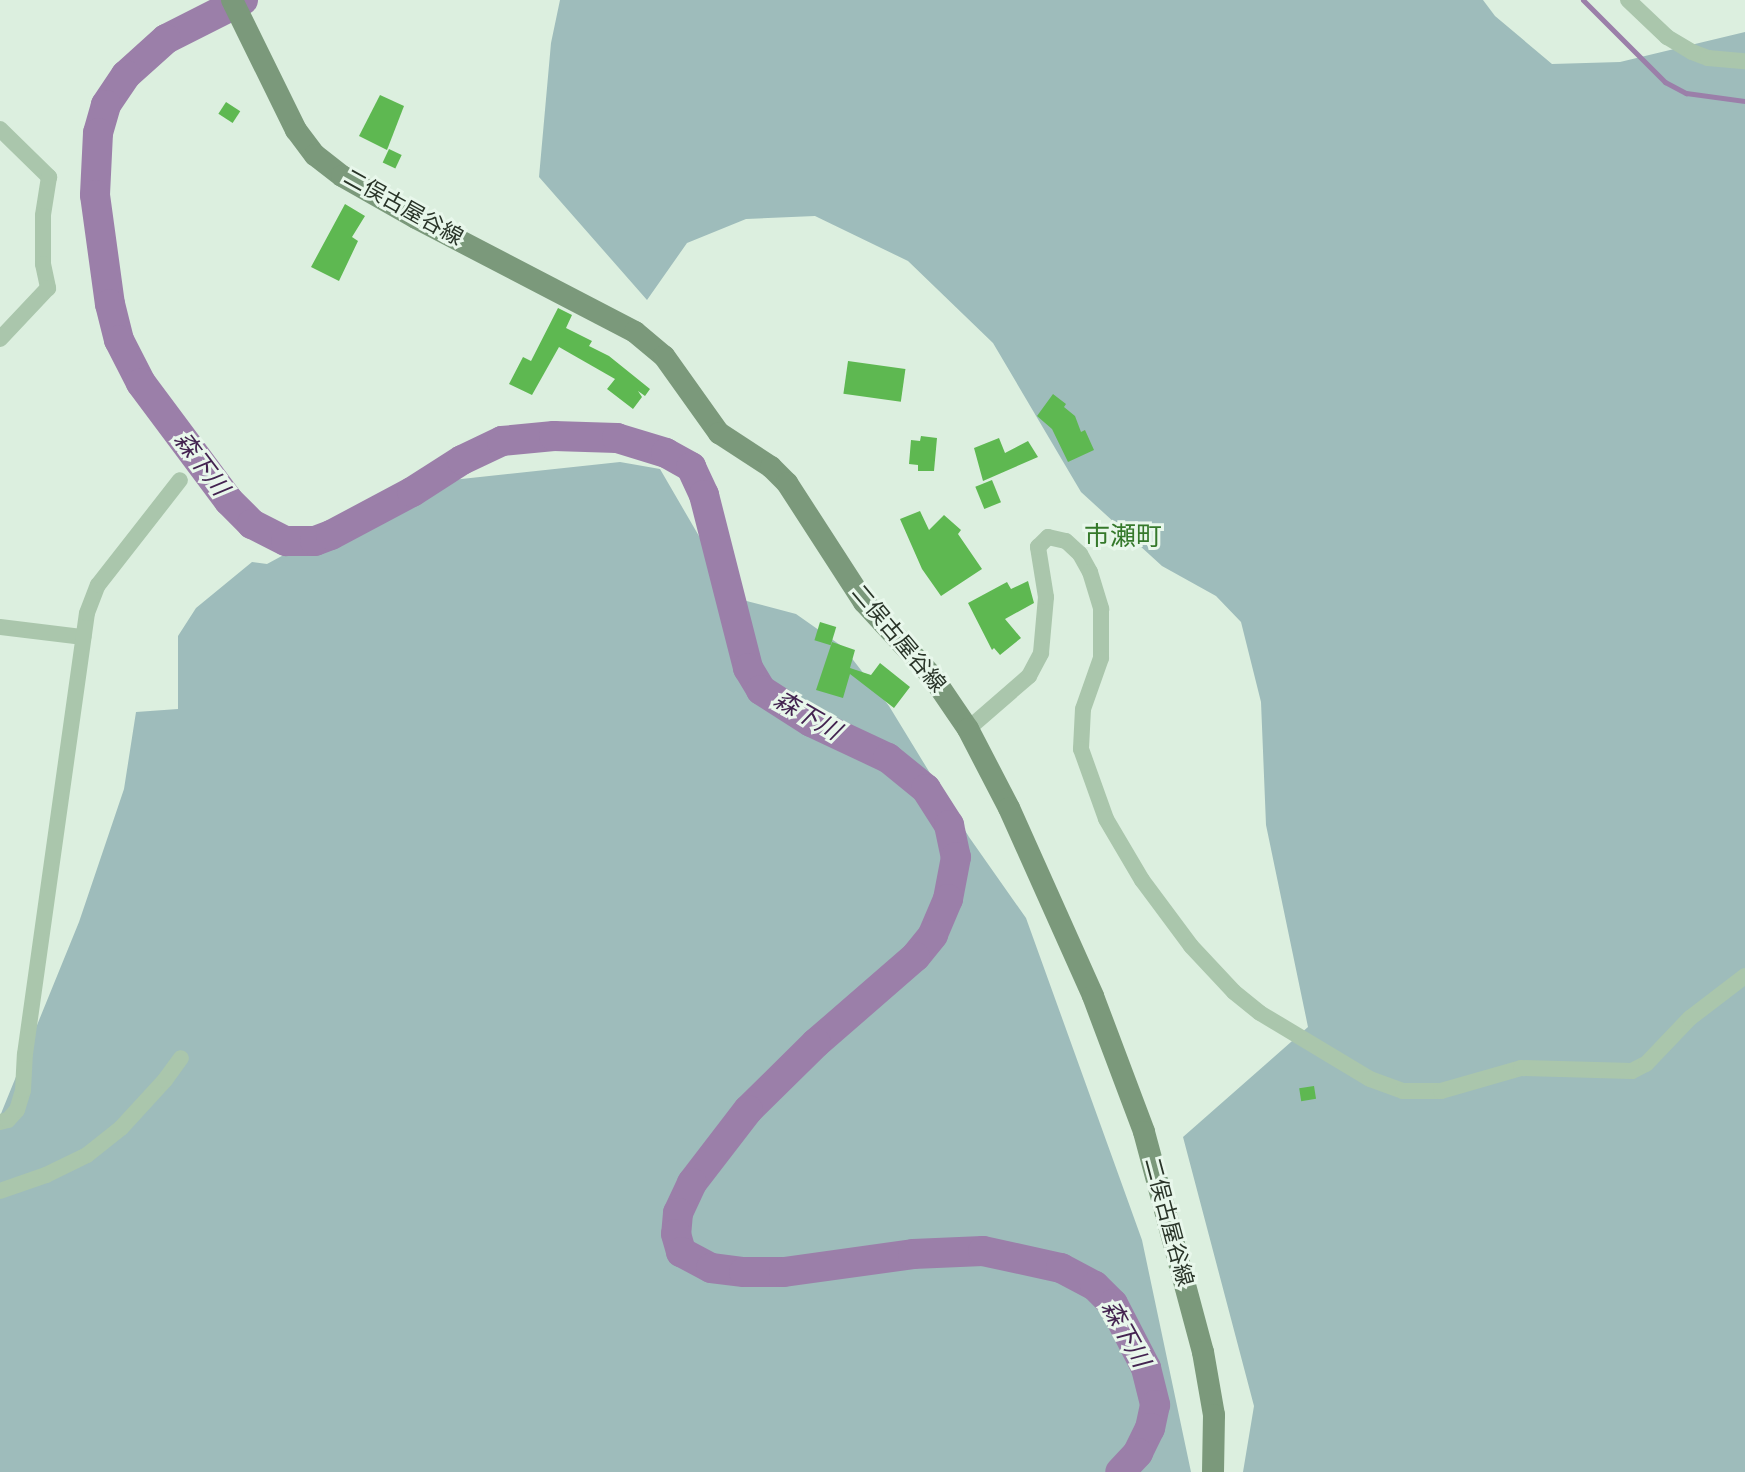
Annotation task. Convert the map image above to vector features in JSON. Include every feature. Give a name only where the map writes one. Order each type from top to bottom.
[{"type":"main road","name":"二俣古屋谷線","points":[[232,0],[296,130],[315,155],[342,176],[622,324],[664,356],[719,433],[771,467],[787,483],[864,602],[932,676],[968,729],[1009,808],[1093,996],[1144,1132],[1203,1352],[1214,1415],[1213,1472]]},
{"type":"street","points":[[1628,0],[1667,37],[1692,52],[1708,58],[1745,61]]},
{"type":"street","points":[[0,129],[49,177],[43,216],[43,264],[48,288],[0,339]]},
{"type":"street","points":[[0,1122],[8,1120],[17,1110],[23,1090],[25,1054],[83,637],[98,585],[180,480]]},
{"type":"street","points":[[968,729],[1029,676],[1041,653],[1046,597],[1038,547],[1048,537],[1066,541],[1080,554],[1090,572],[1101,609],[1101,658],[1083,709],[1081,749],[1106,819],[1142,880],[1191,946],[1234,992],[1260,1013],[1370,1079],[1403,1091],[1441,1091],[1521,1068],[1632,1071],[1646,1064],[1690,1018],[1745,976]]},
{"type":"street","points":[[0,627],[83,637]]},
{"type":"street","points":[[0,1191],[46,1175],[87,1155],[121,1128],[181,1058]]},
{"type":"shaded area","points":[[560,0],[1483,0],[1495,16],[1552,64],[1620,62],[1745,32],[1745,1472],[1243,1472],[1254,1406],[1183,1137],[1308,1027],[1266,825],[1261,702],[1241,622],[1216,596],[1162,566],[1081,492],[993,343],[908,261],[815,216],[746,219],[687,243],[647,300],[539,177],[551,43]]},
{"type":"shaded area","points":[[620,462],[660,469],[735,598],[796,614],[843,647],[889,706],[969,837],[1026,918],[1142,1240],[1191,1472],[0,1472],[0,1116],[79,922],[124,789],[136,712],[178,709],[178,636],[196,608],[252,562],[267,564],[415,484]]},
{"type":"building","points":[[380,95],[404,106],[387,150],[359,136]]},
{"type":"building","points":[[226,102],[240,111],[233,123],[218,114]]},
{"type":"building","points":[[389,149],[402,155],[395,169],[383,163]]},
{"type":"building","points":[[345,204],[365,216],[352,237],[358,241],[339,281],[311,267]]},
{"type":"building","points":[[558,308],[572,315],[566,328],[592,341],[589,346],[609,356],[650,389],[645,396],[638,391],[642,397],[633,409],[607,389],[615,379],[559,347],[532,395],[509,384],[523,357],[531,361]]},
{"type":"building","points":[[848,361],[905,369],[901,402],[843,394]]},
{"type":"building","points":[[1053,394],[1075,416],[1081,432],[1085,430],[1094,450],[1068,462],[1052,429],[1037,416]]},
{"type":"building","points":[[921,436],[937,438],[934,471],[918,471],[918,465],[909,464],[911,440],[920,441]]},
{"type":"building","points":[[999,438],[1005,453],[1028,441],[1038,457],[983,481],[974,448]]},
{"type":"building","points":[[992,480],[1001,502],[984,509],[975,487]]},
{"type":"building","points":[[920,511],[929,530],[944,515],[961,530],[958,534],[982,569],[941,596],[922,569],[900,519]]},
{"type":"building","points":[[1028,581],[1034,603],[1005,619],[1021,638],[1000,655],[994,648],[992,650],[968,603],[1007,582],[1011,589]]},
{"type":"building","points":[[820,622],[836,627],[831,645],[814,640]]},
{"type":"building","points":[[832,642],[855,650],[850,668],[871,675],[880,663],[910,687],[894,708],[850,674],[843,698],[816,690]]},
{"type":"building","points":[[1314,1086],[1316,1099],[1301,1101],[1299,1088]]},
{"type":"waterway","name":"森下川","points":[[243,0],[166,39],[126,75],[106,105],[98,133],[95,195],[110,304],[119,340],[141,383],[229,501],[252,524],[286,541],[315,541],[331,535],[412,492],[462,460],[502,441],[554,436],[617,438],[666,453],[691,467],[704,495],[748,668],[761,690],[811,722],[888,758],[926,789],[949,825],[956,857],[948,899],[933,935],[915,957],[816,1043],[748,1110],[692,1183],[678,1213],[676,1234],[681,1252],[711,1268],[744,1272],[784,1272],[913,1254],[983,1251],[1061,1268],[1095,1286],[1113,1304],[1146,1368],[1155,1405],[1150,1428],[1138,1453],[1120,1472]]},
{"type":"waterway","points":[[1583,0],[1665,82],[1686,93],[1745,101]]},
{"type":"district","name":"市瀬町","points":[[1123,537]]}]
